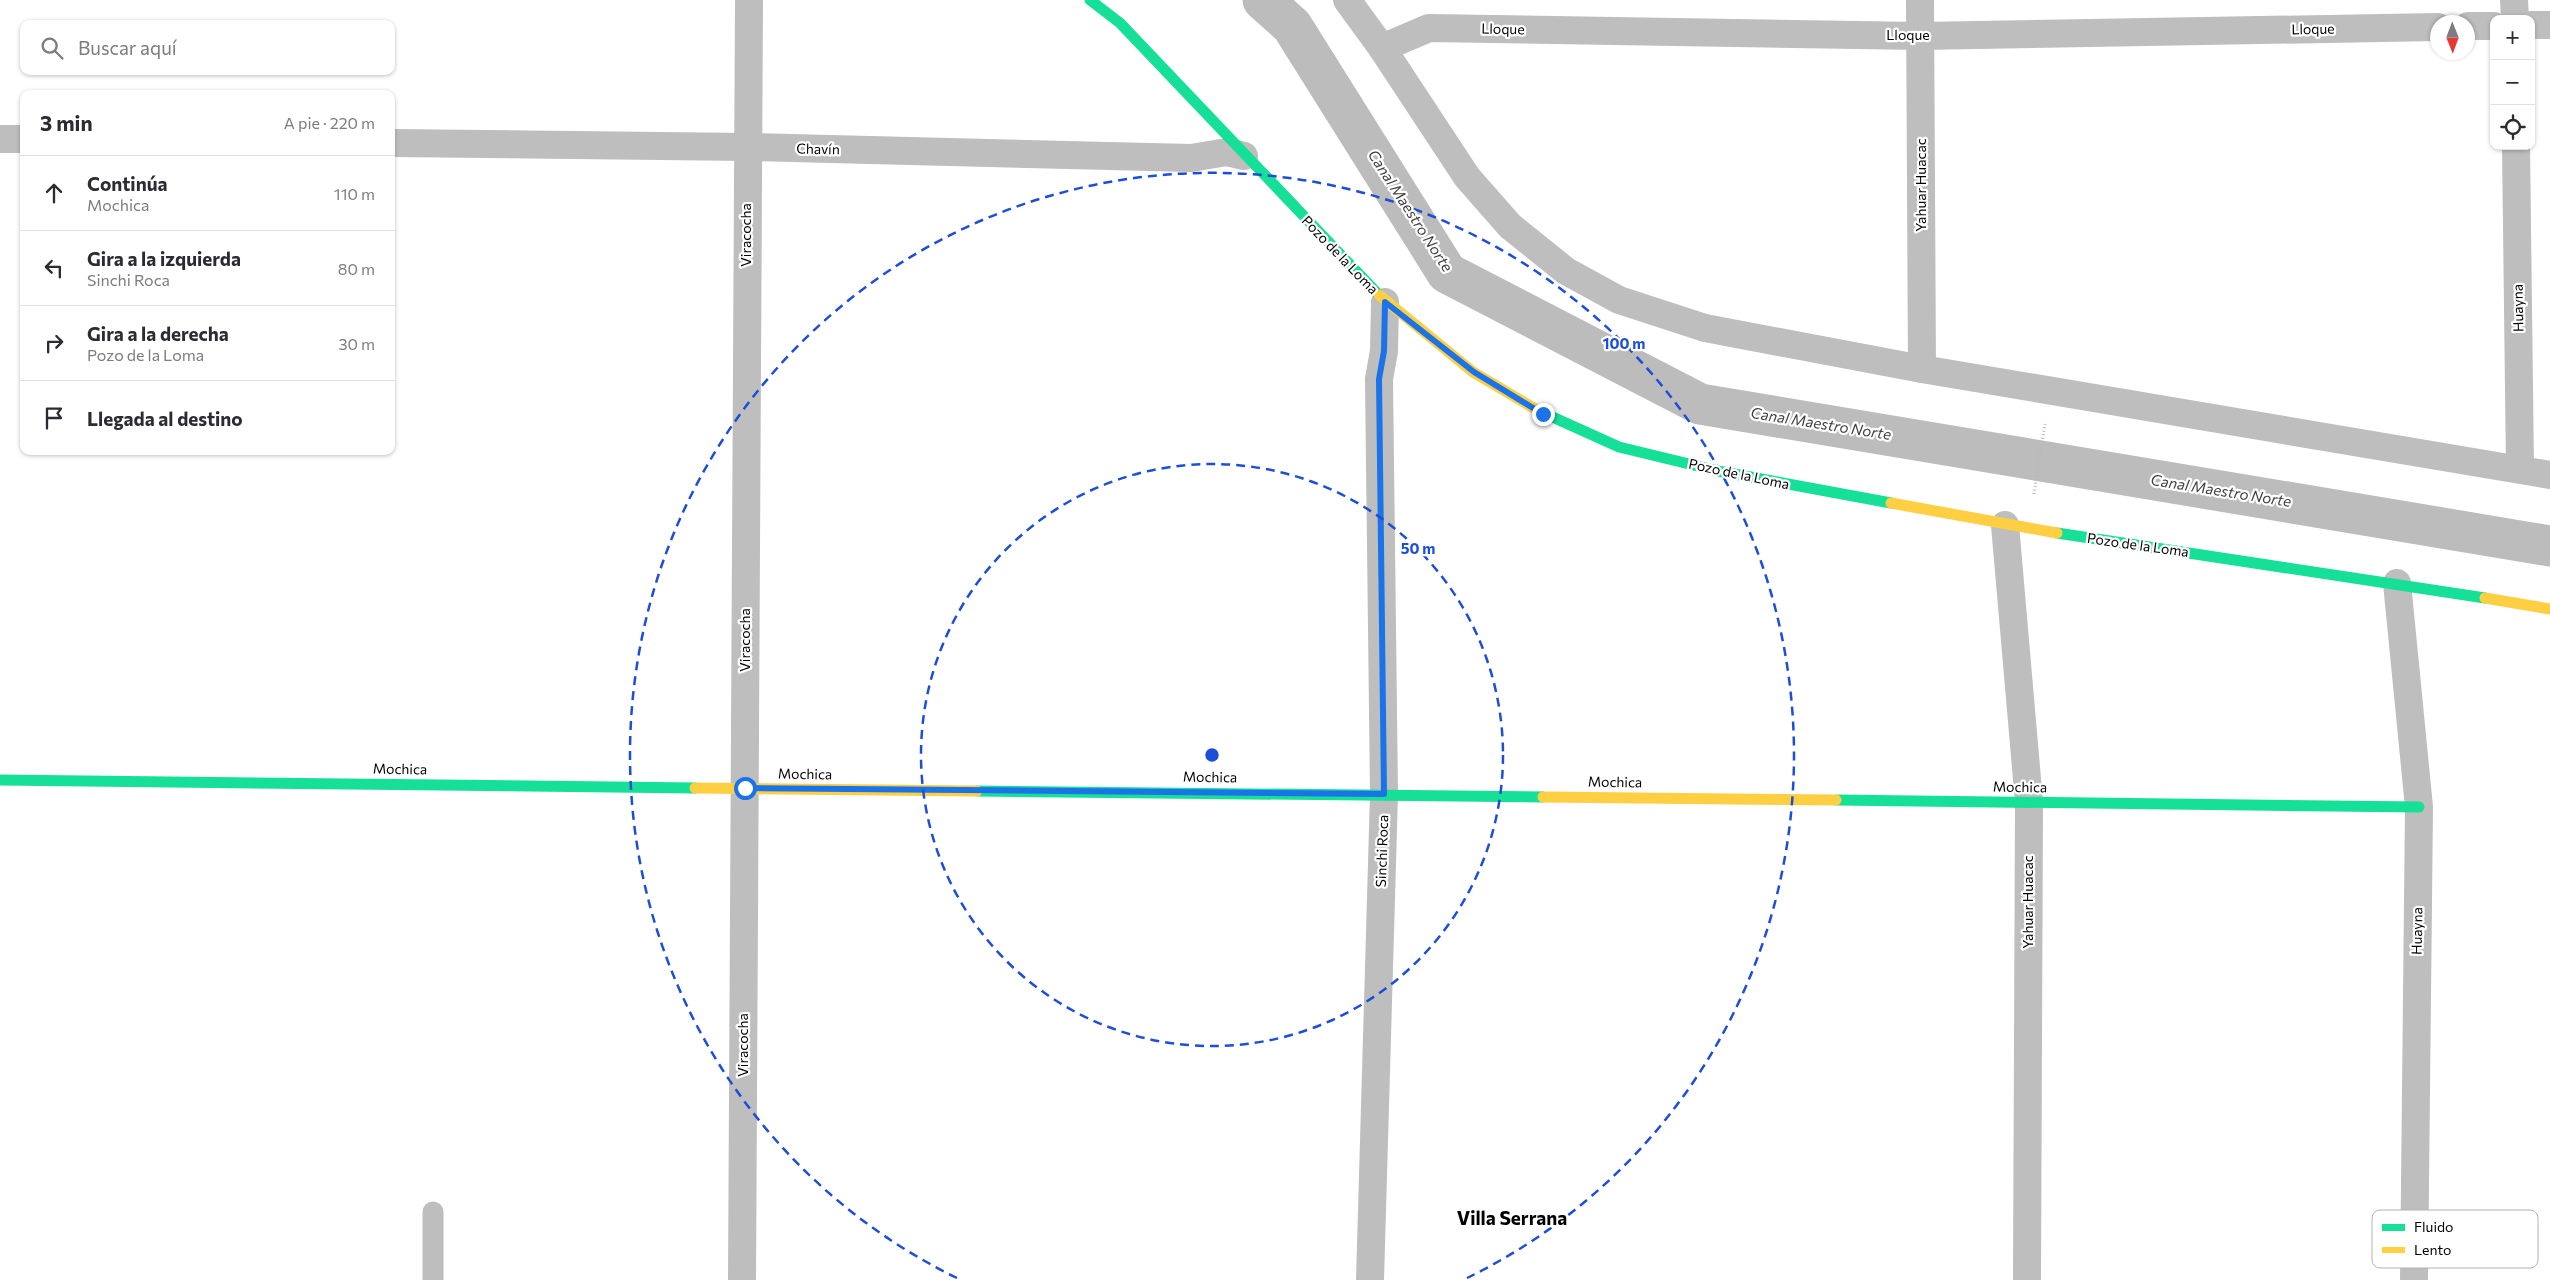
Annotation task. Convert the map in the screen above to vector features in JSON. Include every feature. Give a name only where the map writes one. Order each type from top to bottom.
[{"type":"street","name":"Viracocha","points":[[742,1280],[749,0]]},
{"type":"street","name":"Pozo de la Loma","points":[[1090,0],[1120,23],[1244,156],[1385,302],[1481,376],[1543,414],[1619,447],[1718,472],[2005,525],[2397,583],[2550,610]]},
{"type":"street","points":[[1347,0],[1382,48],[1467,177],[1510,226],[1566,271],[1618,300],[1705,328],[1922,369],[2550,475]]},
{"type":"street","name":"Yahuar Huacac","points":[[1920,0],[1922,369]]},
{"type":"street","points":[[2514,0],[2515,15]]},
{"type":"street","points":[[2535,25],[2550,25]]},
{"type":"street","points":[[2475,26],[2490,26]]},
{"type":"street","name":"Lloque","points":[[1382,48],[1429,28],[1920,36],[2430,27]]},
{"type":"street","points":[[0,139],[20,140]]},
{"type":"street","name":"Chavín","points":[[395,143],[747,147],[1192,158],[1227,152],[1244,156]]},
{"type":"street","name":"Huayna","points":[[2516,150],[2520,469]]},
{"type":"street","name":"Sinchi Roca","points":[[1370,1280],[1384,794],[1379,379],[1384,351],[1385,302]]},
{"type":"street","name":"Yahuar Huacac","points":[[2005,525],[2029,802],[2026,1280]]},
{"type":"street","name":"Huayna","points":[[2397,583],[2419,807],[2415,1210]]},
{"type":"street","name":"Mochica","points":[[0,780],[2419,807]]},
{"type":"lane","points":[[433,1212],[433,1280]]},
{"type":"path","points":[[2034,496],[2045,422]]},
{"type":"waterway","name":"Canal Maestro Norte","points":[[1263,0],[1292,26],[1447,273],[1700,404],[2550,546]]},
{"type":"traffic: fast","points":[[1090,0],[1120,23],[1379,295]]},
{"type":"traffic: fast","points":[[1537,410],[1619,447],[1718,471],[1891,503]]},
{"type":"traffic: fast","points":[[2057,533],[2485,598]]},
{"type":"traffic: fast","points":[[0,780],[695,788]]},
{"type":"traffic: fast","points":[[977,791],[1543,797]]},
{"type":"traffic: fast","points":[[1836,800],[2419,807]]},
{"type":"traffic: slow","points":[[1379,295],[1473,372],[1537,410]]},
{"type":"traffic: slow","points":[[1891,503],[2057,533]]},
{"type":"traffic: slow","points":[[2485,598],[2550,609]]},
{"type":"traffic: slow","points":[[695,788],[977,791]]},
{"type":"traffic: slow","points":[[1543,797],[1836,800]]},
{"type":"district","name":"Villa Serrana","points":[[1512,1218]]},
{"type":"route","points":[[745,788],[1384,794],[1379,379],[1384,351],[1385,302],[1474,372],[1543,414]]}]
